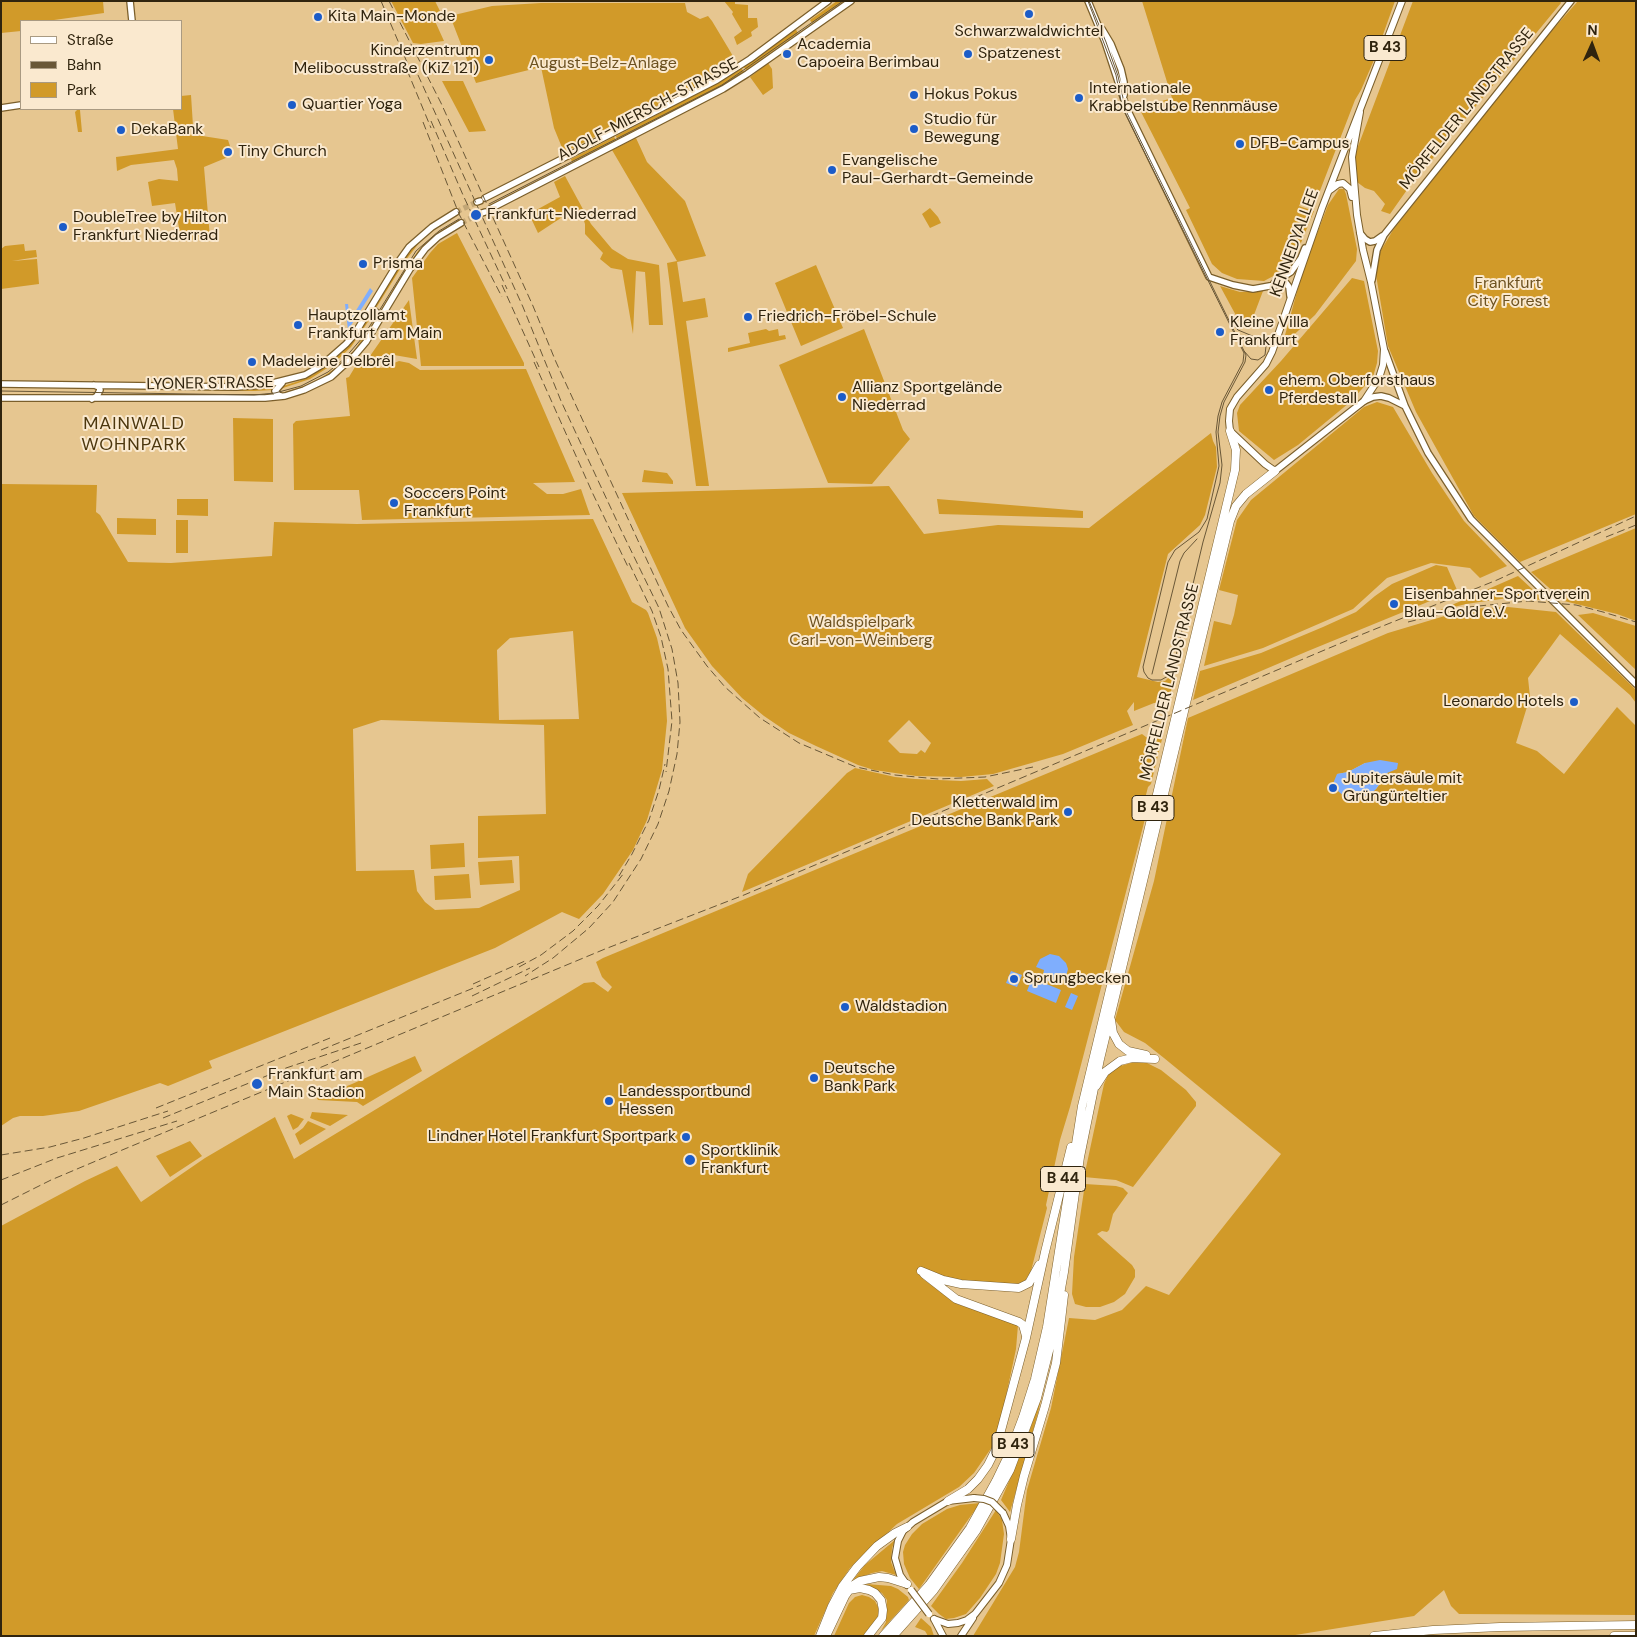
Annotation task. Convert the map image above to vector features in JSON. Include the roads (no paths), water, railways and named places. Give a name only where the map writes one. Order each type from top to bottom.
[{"type":"highway","name":"MÖRFELDER LANDSTRASSE","points":[[883,1636],[929,1585],[960,1544],[996,1481],[1020,1425],[1035,1379],[1047,1327],[1082,1106],[1232,484],[1236,454],[1230,431]]},
{"type":"highway","name":"MÖRFELDER LANDSTRASSE","points":[[893,1636],[923,1604],[951,1568],[976,1531],[1010,1470],[1030,1419],[1042,1381],[1064,1272],[1080,1157],[1092,1095],[1230,521],[1236,506],[1246,494],[1275,471]]},
{"type":"highway","points":[[1092,1095],[1105,1072],[1115,1064],[1132,1058],[1155,1059],[1128,1051],[1119,1044],[1113,1033],[1110,1015]]},
{"type":"highway","name":"B 44","points":[[948,1501],[973,1485],[984,1472],[992,1456],[1026,1338],[1045,1252],[1082,1106]]},
{"type":"highway","points":[[1026,1338],[1024,1329],[1019,1322],[956,1299],[937,1286],[921,1271],[943,1280],[961,1284],[1022,1287],[1029,1283],[1045,1252]]},
{"type":"highway","points":[[1012,1539],[1024,1476],[1046,1406],[1056,1363],[1064,1304],[1064,1272]]},
{"type":"highway","points":[[820,1636],[832,1606],[850,1576],[878,1546],[895,1533],[907,1527]]},
{"type":"highway","points":[[826,1636],[840,1604],[849,1590],[860,1581],[874,1577],[888,1578],[909,1587]]},
{"type":"highway","points":[[849,1590],[860,1588],[869,1590],[875,1593],[881,1600],[882,1618],[868,1636]]},
{"type":"highway","points":[[1374,1636],[1486,1627],[1636,1625]]},
{"type":"highway","points":[[1614,1636],[1636,1636]]},
{"type":"main road","points":[[130,1],[132,20]]},
{"type":"main road","name":"ADOLF-MIERSCH-STRASSE","points":[[481,200],[717,80],[750,59],[828,1]]},
{"type":"main road","name":"ADOLF-MIERSCH-STRASSE","points":[[486,211],[723,88],[747,74],[851,1]]},
{"type":"main road","points":[[1088,1],[1132,119],[1209,277],[1245,288],[1287,284],[1290,296]]},
{"type":"main road","name":"KENNEDYALLEE","points":[[1230,431],[1228,417],[1230,407],[1271,356],[1290,296],[1328,193],[1402,1]]},
{"type":"main road","name":"MÖRFELDER LANDSTRASSE","points":[[1371,282],[1377,250],[1384,235],[1572,1]]},
{"type":"main road","points":[[1,108],[20,105]]},
{"type":"main road","name":"B 43","points":[[1275,471],[1364,401],[1379,378],[1383,365],[1384,349],[1360,233],[1352,157],[1360,112]]},
{"type":"main road","points":[[1328,193],[1338,184],[1344,183],[1348,186],[1358,219]]},
{"type":"main road","name":"LYONER STRASSE","points":[[1,384],[236,388],[265,386],[284,382],[312,371],[335,355],[354,335],[409,247],[432,227],[456,212]]},
{"type":"main road","name":"LYONER STRASSE","points":[[1,398],[264,398],[285,396],[320,384],[334,375],[356,355],[378,323],[410,269],[425,249],[438,237],[461,223]]},
{"type":"main road","points":[[1360,233],[1371,242],[1384,235]]},
{"type":"main road","points":[[1271,285],[1291,272],[1301,258],[1305,248],[1309,246]]},
{"type":"main road","points":[[369,311],[374,310],[378,314],[378,323]]},
{"type":"main road","points":[[1384,349],[1405,406],[1428,453],[1471,519],[1636,684]]},
{"type":"main road","points":[[284,382],[275,391],[278,395],[285,396]]},
{"type":"main road","points":[[92,399],[97,396],[100,390],[99,387],[94,385]]},
{"type":"main road","points":[[1364,401],[1381,396],[1405,406]]},
{"type":"main road","points":[[1230,431],[1275,471]]},
{"type":"main road","name":"B 44","points":[[907,1527],[948,1501],[974,1498],[984,1499],[992,1502],[1003,1513],[1012,1539]]},
{"type":"main road","points":[[907,1527],[900,1536],[895,1552],[898,1569],[909,1587],[932,1616],[943,1636]]},
{"type":"main road","points":[[961,1636],[994,1591],[1004,1572],[1012,1539]]},
{"type":"main road","points":[[932,1616],[948,1624],[967,1620],[976,1614]]},
{"type":"water","points":[[370,288],[373,291],[348,330],[345,304],[348,304],[350,320]]},
{"type":"water","points":[[1380,760],[1398,763],[1397,769],[1387,773],[1369,796],[1345,797],[1332,786],[1337,774],[1348,772],[1365,763]]},
{"type":"water","points":[[1050,954],[1059,956],[1066,963],[1068,969],[1065,980],[1058,977],[1053,981],[1048,981],[1043,975],[1044,970],[1036,967],[1040,959]]},
{"type":"water","name":"Sprungbecken","points":[[1011,971],[1022,975],[1017,987],[1006,983]]},
{"type":"water","points":[[1032,978],[1061,990],[1056,1003],[1027,991]]},
{"type":"water","points":[[1071,993],[1078,996],[1072,1010],[1065,1007]]},
{"type":"tunnel","points":[[456,212],[477,202]]},
{"type":"tunnel","points":[[461,223],[482,213]]},
{"type":"tram line","points":[[489,204],[722,85],[843,1]]},
{"type":"tram line","points":[[1088,1],[1116,75],[1125,113],[1244,353],[1243,362],[1222,402],[1218,416],[1216,432],[1219,466],[1207,519],[1199,532],[1175,550],[1168,562],[1143,667],[1148,678],[1161,680],[1168,676],[1173,668],[1203,542],[1220,483],[1222,465],[1218,432],[1220,416],[1224,402],[1245,362],[1246,355],[1126,111],[1118,76],[1089,1]]},
{"type":"tram line","points":[[1,391],[254,395],[275,393],[301,386],[328,372],[344,359],[363,337],[416,251],[439,231],[459,219]]},
{"type":"tram line","points":[[1232,324],[1238,330],[1262,340],[1266,346],[1265,355],[1258,360],[1251,359],[1244,351]]},
{"type":"tram line","points":[[1152,674],[1180,561],[1184,553],[1197,539]]},
{"type":"railway","points":[[381,1],[412,74]]},
{"type":"railway","points":[[389,1],[441,103],[533,306],[556,362],[668,606],[681,630],[707,666],[725,687],[760,718],[799,743],[856,767],[895,775],[938,779],[985,777],[1033,767]]},
{"type":"railway","points":[[413,64],[523,307],[561,401],[659,608],[672,649],[678,683],[680,722],[677,754],[669,791],[658,824],[641,859],[613,902],[589,928],[553,958],[525,976]]},
{"type":"railway","points":[[407,70],[431,128]]},
{"type":"railway","points":[[431,121],[507,289]]},
{"type":"railway","points":[[423,122],[459,214],[502,297]]},
{"type":"railway","points":[[502,285],[539,367]]},
{"type":"railway","points":[[534,362],[629,569]]},
{"type":"railway","points":[[1,1205],[51,1180],[103,1158],[605,949],[744,895],[1353,638],[1497,580],[1636,516]]},
{"type":"railway","points":[[1606,537],[1636,525]]},
{"type":"railway","points":[[629,563],[652,611],[661,637],[668,669],[672,721],[666,772]]},
{"type":"railway","points":[[1408,622],[1469,607],[1528,601],[1576,605],[1636,622]]},
{"type":"railway","points":[[619,876],[649,820],[665,764]]},
{"type":"railway","points":[[519,967],[541,955],[573,931],[598,906],[624,873]]},
{"type":"railway","points":[[473,984],[525,961]]},
{"type":"railway","points":[[472,996],[530,968]]},
{"type":"railway","points":[[321,1050],[481,985]]},
{"type":"railway","points":[[156,1108],[330,1038]]},
{"type":"railway","points":[[163,1118],[286,1068],[361,1043]]},
{"type":"railway","points":[[1,1155],[50,1147],[168,1111]]},
{"type":"railway","points":[[1,1180],[57,1158],[177,1121]]},
{"type":"place","name":"Schwarzwaldwichtel","points":[[1029,14]]},
{"type":"place","name":"Kita Main-Monde","points":[[318,17]]},
{"type":"place","name":"Academia Capoeira Berimbau","points":[[787,54]]},
{"type":"place","name":"Spatzenest","points":[[968,54]]},
{"type":"place","name":"Kinderzentrum Melibocusstraße (KiZ 121)","points":[[489,60]]},
{"type":"place","name":"Hokus Pokus","points":[[914,95]]},
{"type":"place","name":"Internationale Krabbelstube Rennmäuse","points":[[1079,98]]},
{"type":"place","name":"Quartier Yoga","points":[[292,105]]},
{"type":"place","name":"Studio für Bewegung","points":[[914,129]]},
{"type":"place","name":"DekaBank","points":[[121,130]]},
{"type":"place","name":"DFB-Campus","points":[[1240,144]]},
{"type":"place","name":"Tiny Church","points":[[228,152]]},
{"type":"place","name":"Evangelische Paul-Gerhardt-Gemeinde","points":[[832,170]]},
{"type":"place","name":"Frankfurt-Niederrad","points":[[476,215]]},
{"type":"place","name":"DoubleTree by Hilton Frankfurt Niederrad","points":[[63,227]]},
{"type":"place","name":"Prisma","points":[[363,264]]},
{"type":"place","name":"Friedrich-Fröbel-Schule","points":[[748,317]]},
{"type":"place","name":"Hauptzollamt Frankfurt am Main","points":[[298,325]]},
{"type":"place","name":"Kleine Villa Frankfurt","points":[[1220,332]]},
{"type":"place","name":"Madeleine Delbrêl","points":[[252,362]]},
{"type":"place","name":"ehem. Oberforsthaus Pferdestall","points":[[1269,390]]},
{"type":"place","name":"Allianz Sportgelände Niederrad","points":[[842,397]]},
{"type":"place","name":"Soccers Point Frankfurt","points":[[394,503]]},
{"type":"place","name":"Eisenbahner-Sportverein Blau-Gold e.V.","points":[[1394,604]]},
{"type":"place","name":"Leonardo Hotels","points":[[1574,702]]},
{"type":"place","name":"Jupitersäule mit Grüngürteltier","points":[[1333,788]]},
{"type":"place","name":"Kletterwald im Deutsche Bank Park","points":[[1068,812]]},
{"type":"place","name":"Sprungbecken","points":[[1014,979]]},
{"type":"place","name":"Waldstadion","points":[[845,1007]]},
{"type":"place","name":"Deutsche Bank Park","points":[[814,1078]]},
{"type":"place","name":"Frankfurt am Main Stadion","points":[[257,1084]]},
{"type":"place","name":"Landessportbund Hessen","points":[[609,1101]]},
{"type":"place","name":"Lindner Hotel Frankfurt Sportpark","points":[[686,1137]]},
{"type":"place","name":"Sportklinik Frankfurt","points":[[690,1160]]},
{"type":"district","name":"MAINWALD WOHNPARK","points":[[134,434]]},
{"type":"park label","name":"August-Belz-Anlage","points":[[603,64]]},
{"type":"park label","name":"Frankfurt City Forest","points":[[1508,293]]},
{"type":"park label","name":"Waldspielpark Carl-von-Weinberg","points":[[861,632]]}]
